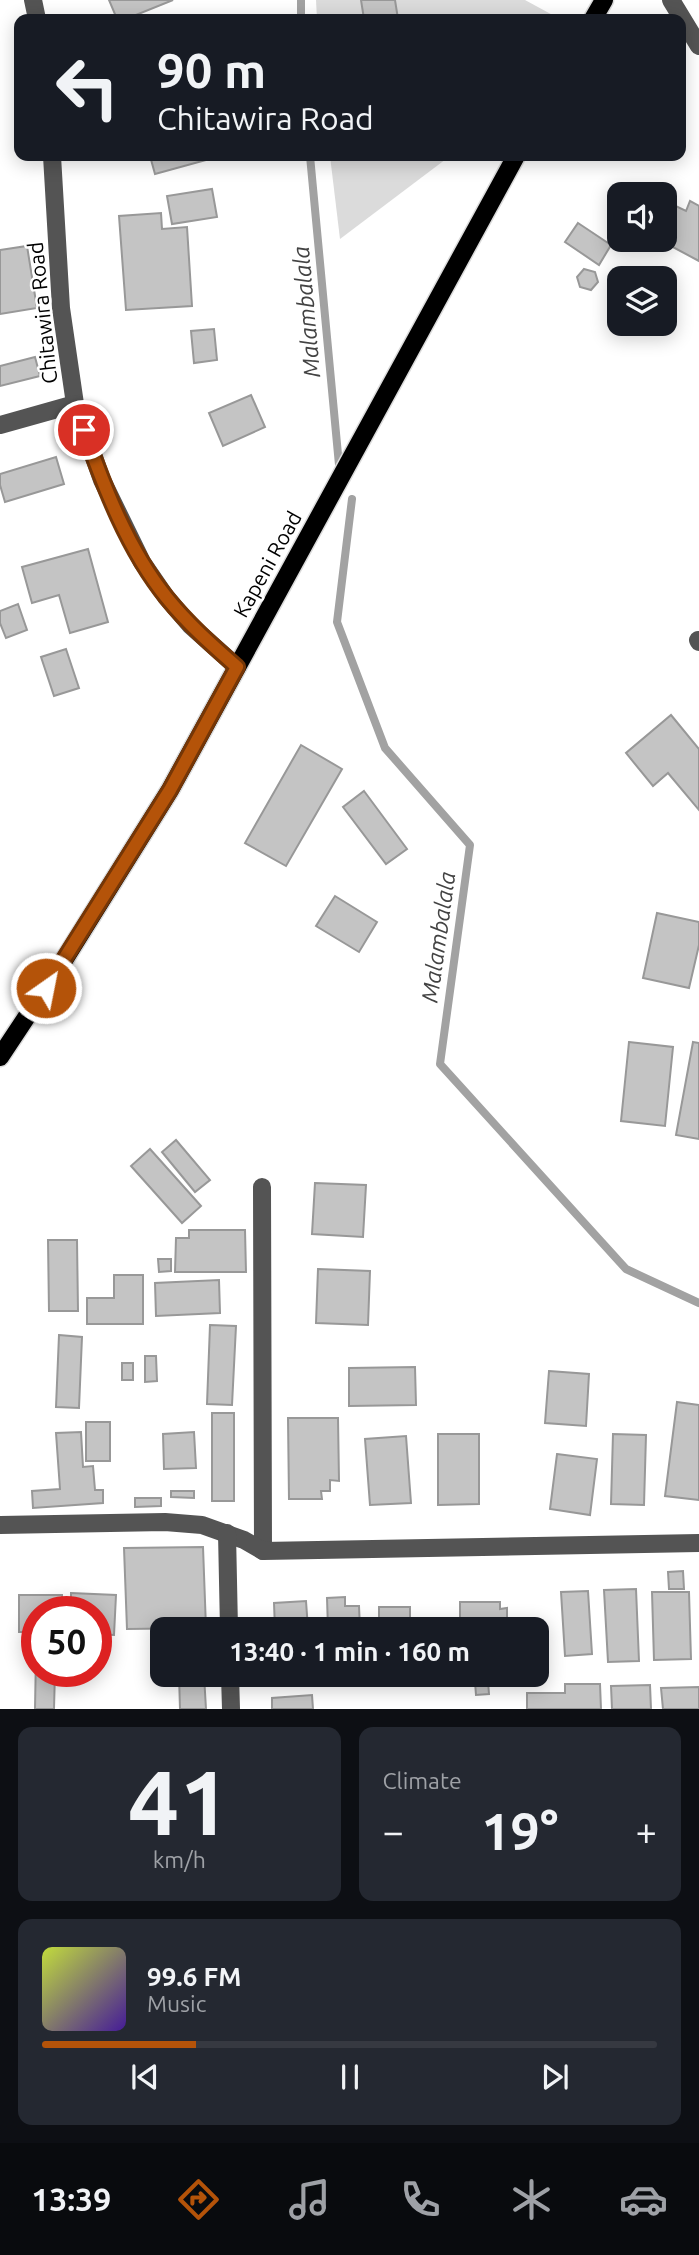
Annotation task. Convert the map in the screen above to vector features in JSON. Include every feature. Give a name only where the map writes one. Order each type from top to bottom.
[{"type":"main road","name":"Kapeni Road","points":[[0,1056],[61,965],[170,790],[513,161]]},
{"type":"street","points":[[686,25],[699,46]]},
{"type":"street","name":"Chitawira Road","points":[[52,161],[61,308],[75,404],[102,480],[142,562],[166,597],[190,625],[237,667]]},
{"type":"street","points":[[0,425],[75,404]]},
{"type":"street","points":[[262,1187],[262,1551]]},
{"type":"street","points":[[0,1525],[165,1522],[202,1525],[244,1540],[262,1551],[699,1543]]},
{"type":"street","points":[[227,1534],[229,1617]]},
{"type":"street","points":[[230,1687],[231,1709]]},
{"type":"shaded area","points":[[316,0],[525,0],[551,14],[317,14]]},
{"type":"shaded area","points":[[331,161],[443,161],[340,239]]},
{"type":"building","points":[[109,0],[173,0],[138,14],[115,14]]},
{"type":"building","points":[[361,0],[395,0],[397,14],[363,14]]},
{"type":"building","points":[[151,161],[202,161],[155,174]]},
{"type":"building","points":[[212,189],[217,217],[172,224],[167,196]]},
{"type":"building","points":[[690,201],[699,206],[699,261],[677,249],[677,207],[686,211]]},
{"type":"building","points":[[161,213],[162,229],[187,227],[192,306],[126,310],[119,216]]},
{"type":"building","points":[[578,223],[607,242],[607,252],[599,265],[565,242]]},
{"type":"building","points":[[27,246],[37,308],[0,314],[0,250]]},
{"type":"building","points":[[584,269],[595,272],[598,282],[591,290],[580,287],[577,277]]},
{"type":"building","points":[[214,329],[217,360],[194,363],[191,331]]},
{"type":"building","points":[[35,357],[40,376],[0,386],[0,366]]},
{"type":"building","points":[[251,395],[265,427],[223,446],[209,413]]},
{"type":"building","points":[[56,457],[64,484],[5,502],[0,474]]},
{"type":"building","points":[[88,549],[108,622],[70,633],[59,595],[32,603],[22,567]]},
{"type":"building","points":[[18,604],[27,630],[6,638],[0,623],[0,611]]},
{"type":"building","points":[[66,649],[79,688],[54,696],[41,657]]},
{"type":"building","points":[[671,715],[699,749],[699,810],[668,773],[653,786],[626,753]]},
{"type":"building","points":[[301,745],[342,769],[286,866],[245,843]]},
{"type":"building","points":[[364,791],[407,849],[386,864],[343,807]]},
{"type":"building","points":[[335,896],[377,922],[359,952],[316,926]]},
{"type":"building","points":[[657,913],[699,922],[699,945],[689,988],[643,978]]},
{"type":"building","points":[[629,1042],[673,1047],[665,1126],[621,1121]]},
{"type":"building","points":[[693,1042],[699,1043],[699,1139],[676,1135]]},
{"type":"building","points":[[176,1140],[210,1180],[195,1192],[162,1152]]},
{"type":"building","points":[[150,1149],[201,1206],[182,1223],[131,1166]]},
{"type":"building","points":[[315,1183],[366,1185],[363,1237],[312,1234]]},
{"type":"building","points":[[189,1230],[245,1230],[246,1272],[175,1272],[176,1238],[189,1238]]},
{"type":"building","points":[[48,1240],[77,1240],[78,1311],[49,1311]]},
{"type":"building","points":[[158,1259],[171,1259],[171,1271],[159,1272]]},
{"type":"building","points":[[318,1269],[370,1271],[368,1325],[316,1323]]},
{"type":"building","points":[[114,1275],[143,1275],[143,1324],[87,1324],[87,1298],[114,1298]]},
{"type":"building","points":[[219,1280],[220,1313],[156,1316],[155,1283]]},
{"type":"building","points":[[210,1325],[236,1326],[232,1405],[207,1404]]},
{"type":"building","points":[[59,1335],[82,1337],[79,1408],[56,1407]]},
{"type":"building","points":[[145,1356],[156,1356],[157,1381],[145,1382]]},
{"type":"building","points":[[122,1363],[133,1363],[133,1380],[122,1380]]},
{"type":"building","points":[[415,1367],[416,1405],[349,1406],[349,1368]]},
{"type":"building","points":[[549,1371],[589,1374],[586,1426],[545,1423]]},
{"type":"building","points":[[677,1402],[699,1405],[699,1500],[665,1496]]},
{"type":"building","points":[[212,1413],[234,1413],[234,1501],[212,1501]]},
{"type":"building","points":[[288,1418],[338,1418],[339,1481],[330,1480],[330,1491],[321,1491],[322,1499],[289,1499]]},
{"type":"building","points":[[86,1422],[110,1422],[110,1461],[86,1461]]},
{"type":"building","points":[[81,1432],[83,1467],[93,1466],[95,1490],[103,1490],[103,1503],[33,1508],[32,1491],[60,1489],[56,1433]]},
{"type":"building","points":[[194,1432],[196,1468],[164,1469],[163,1434]]},
{"type":"building","points":[[438,1434],[479,1434],[479,1504],[438,1505]]},
{"type":"building","points":[[613,1434],[646,1435],[644,1505],[611,1504]]},
{"type":"building","points":[[406,1436],[411,1503],[370,1505],[365,1439]]},
{"type":"building","points":[[557,1454],[597,1459],[590,1515],[550,1509]]},
{"type":"building","points":[[171,1491],[194,1491],[194,1498],[171,1497]]},
{"type":"building","points":[[135,1498],[161,1498],[161,1506],[135,1507]]},
{"type":"building","points":[[203,1547],[206,1617],[150,1617],[150,1629],[127,1629],[124,1548]]},
{"type":"building","points":[[683,1571],[684,1589],[669,1589],[668,1572]]},
{"type":"building","points":[[636,1589],[639,1661],[608,1662],[604,1590]]},
{"type":"building","points":[[588,1591],[592,1654],[565,1656],[561,1592]]},
{"type":"building","points":[[652,1592],[689,1592],[691,1659],[654,1660]]},
{"type":"building","points":[[71,1593],[116,1595],[114,1635],[112,1596],[71,1596]]},
{"type":"building","points":[[19,1595],[62,1595],[21,1596],[19,1632]]},
{"type":"building","points":[[345,1597],[345,1606],[359,1606],[359,1617],[328,1617],[327,1598]]},
{"type":"building","points":[[306,1601],[307,1617],[275,1617],[274,1603]]},
{"type":"building","points":[[460,1602],[500,1602],[500,1609],[507,1608],[507,1617],[460,1617]]},
{"type":"building","points":[[379,1607],[410,1607],[410,1617],[379,1617]]},
{"type":"building","points":[[565,1684],[600,1684],[601,1709],[527,1709],[527,1693],[565,1693]]},
{"type":"building","points":[[650,1685],[651,1709],[612,1709],[611,1686]]},
{"type":"building","points":[[35,1687],[55,1687],[54,1709],[35,1709]]},
{"type":"building","points":[[179,1687],[205,1687],[206,1709],[180,1709]]},
{"type":"building","points":[[475,1687],[488,1687],[489,1694],[476,1695]]},
{"type":"building","points":[[699,1687],[699,1709],[663,1709],[661,1688]]},
{"type":"building","points":[[312,1695],[313,1709],[272,1709],[272,1698]]},
{"type":"waterway","name":"Malambalala","points":[[301,0],[301,14]]},
{"type":"waterway","name":"Malambalala","points":[[310,161],[339,465]]},
{"type":"waterway","name":"Malambalala","points":[[352,499],[337,622],[385,748],[470,845],[440,1064],[626,1269],[699,1303]]},
{"type":"route","points":[[46,988],[170,790],[237,667],[190,625],[166,597],[142,562],[102,480],[84,430]]}]
